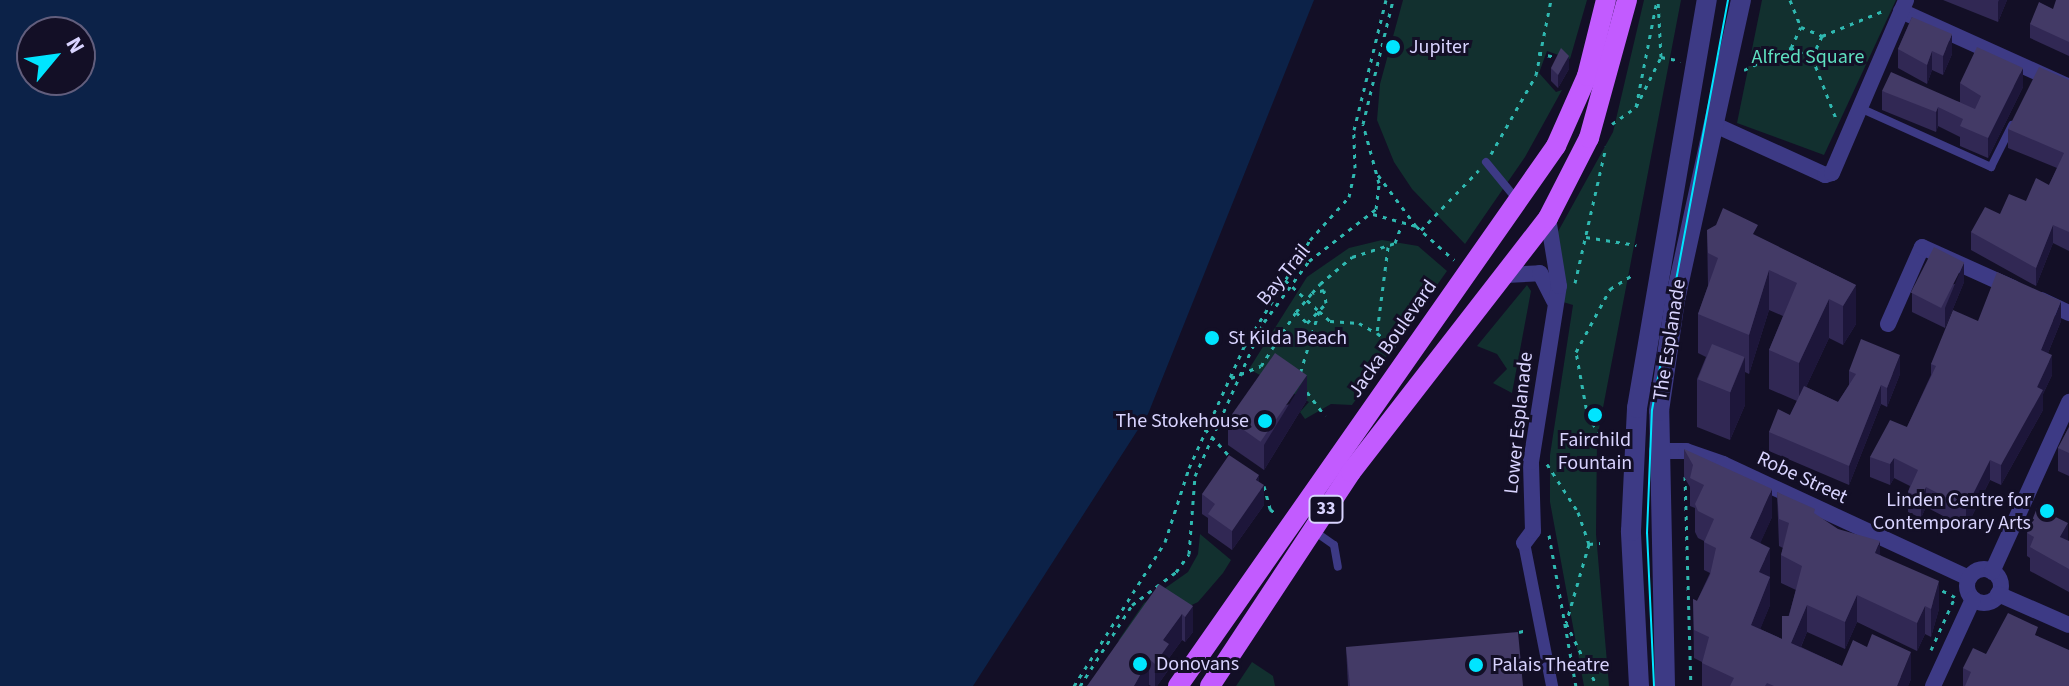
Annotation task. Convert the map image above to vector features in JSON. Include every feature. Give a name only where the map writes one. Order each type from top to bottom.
[{"type":"main road","name":"Jacka Boulevard","points":[[1178,686],[1517,205],[1568,123],[1587,76],[1606,0]]},
{"type":"main road","name":"33","points":[[1210,686],[1312,530],[1387,423],[1548,218],[1589,138],[1627,0]]},
{"type":"main road","points":[[1517,205],[1548,218]]},
{"type":"main road","points":[[1499,231],[1522,235],[1521,255]]},
{"type":"street","name":"The Esplanade","points":[[1639,686],[1633,450],[1641,366],[1707,0]]},
{"type":"street","name":"The Esplanade","points":[[1665,686],[1657,451],[1669,335],[1741,0]]},
{"type":"street","points":[[1687,119],[1715,125],[1825,175],[1832,173],[1903,6],[2034,79],[2069,87]]},
{"type":"street","name":"Lower Esplanade","points":[[1548,218],[1559,277],[1531,462],[1533,531],[1524,543],[1552,685]]},
{"type":"street","points":[[1888,324],[1922,247],[2069,313]]},
{"type":"street","points":[[1506,275],[1531,270],[1543,275],[1555,306]]},
{"type":"street","points":[[1992,572],[2069,402]]},
{"type":"street","points":[[1633,450],[1657,451]]},
{"type":"street","name":"Robe Street","points":[[1657,451],[1686,451],[1723,464],[1969,578]]},
{"type":"street","points":[[1933,686],[1973,599],[1969,578],[1977,570],[1992,572],[2000,584],[1998,594],[1987,603],[1973,599]]},
{"type":"street","points":[[1998,594],[2069,625]]},
{"type":"lane","points":[[1860,108],[1991,167],[2018,113]]},
{"type":"lane","points":[[1486,162],[1517,205]]},
{"type":"lane","points":[[1312,530],[1334,545],[1338,567]]},
{"type":"path","points":[[1077,686],[1165,542],[1205,429],[1229,379],[1310,240],[1351,192],[1355,123],[1386,0]]},
{"type":"path","points":[[1393,0],[1363,124],[1378,175],[1416,226],[1469,273]]},
{"type":"path","points":[[1421,230],[1486,162],[1522,102],[1539,54],[1551,0]]},
{"type":"path","points":[[1636,107],[1658,0]]},
{"type":"path","points":[[1572,299],[1611,124],[1636,107],[1663,47],[1658,0]]},
{"type":"path","points":[[1790,0],[1801,27],[1822,36]]},
{"type":"path","points":[[1812,57],[1822,36],[1891,7],[1903,6]]},
{"type":"path","points":[[1742,71],[1791,48],[1801,27]]},
{"type":"path","points":[[1791,48],[1812,57],[1842,133],[1842,150]]},
{"type":"path","points":[[1539,54],[1567,60]]},
{"type":"path","points":[[1355,123],[1363,124]]},
{"type":"path","points":[[1378,175],[1373,214],[1416,226]]},
{"type":"path","name":"Bay Trail","points":[[1107,640],[1140,597],[1176,572],[1189,554],[1195,476],[1264,322],[1322,249],[1373,214]]},
{"type":"path","points":[[1229,379],[1261,366],[1312,293],[1352,257],[1388,247],[1399,240],[1402,224]]},
{"type":"path","points":[[1586,237],[1636,245]]},
{"type":"path","points":[[1377,333],[1388,247]]},
{"type":"path","points":[[1601,434],[1588,418],[1576,352],[1610,289],[1632,275]]},
{"type":"path","points":[[1285,280],[1330,321],[1359,323],[1398,348]]},
{"type":"path","points":[[1312,293],[1327,293],[1300,374],[1316,410],[1325,416]]},
{"type":"path","points":[[1296,312],[1307,323],[1319,311]]},
{"type":"path","points":[[1561,350],[1576,352]]},
{"type":"path","points":[[1205,429],[1212,433],[1233,461]]},
{"type":"path","points":[[1546,473],[1549,449]]},
{"type":"path","points":[[1547,463],[1578,512],[1589,544],[1566,623],[1597,686]]},
{"type":"path","points":[[1684,465],[1691,686]]},
{"type":"path","points":[[1684,472],[1698,478]]},
{"type":"path","points":[[1251,478],[1263,485],[1270,509],[1279,516]]},
{"type":"path","points":[[1548,531],[1576,686]]},
{"type":"path","points":[[1589,544],[1600,543]]},
{"type":"path","points":[[1926,661],[1955,597],[1927,584]]},
{"type":"green space","points":[[1403,0],[1587,0],[1570,59],[1547,51],[1539,73],[1556,92],[1562,90],[1525,157],[1465,244],[1412,189],[1394,162],[1377,120],[1380,84]]},
{"type":"green space","points":[[1644,0],[1681,0],[1597,439],[1596,534],[1609,686],[1584,686],[1550,502],[1550,455],[1573,305],[1563,302],[1555,237],[1613,132]]},
{"type":"green space","name":"Alfred Square","points":[[1762,0],[1896,0],[1824,155],[1737,123]]},
{"type":"green space","points":[[1382,240],[1418,246],[1447,271],[1352,405],[1331,404],[1305,419],[1300,412],[1309,402],[1249,369],[1307,277],[1349,248]]},
{"type":"green space","points":[[1527,285],[1531,291],[1512,393],[1493,383],[1507,369],[1497,354],[1477,346]]},
{"type":"green space","points":[[1200,534],[1231,560],[1223,573],[1198,602],[1118,641],[1144,603],[1188,572],[1198,554]]},
{"type":"green space","points":[[1252,662],[1273,676],[1275,686],[1236,686]]},
{"type":"water","points":[[0,0],[1314,0],[1148,414],[973,686],[0,686]]},
{"type":"building","points":[[2056,0],[2069,0],[2069,42],[2030,24],[2039,2],[2053,9]]},
{"type":"building","points":[[1912,17],[1952,34],[1943,56],[1932,51],[1927,65],[1898,49]]},
{"type":"building","points":[[1977,47],[2023,68],[1988,138],[1960,126],[1963,119],[1938,107],[1936,112],[1882,91],[1891,72],[1975,109],[1981,96],[1960,83]]},
{"type":"building","points":[[1561,48],[1569,56],[1558,75],[1551,68]]},
{"type":"building","points":[[2039,67],[2069,80],[2069,232],[2053,225],[2036,268],[1971,232],[1985,207],[2000,214],[2009,194],[2026,201],[2036,178],[2049,185],[2064,153],[2008,129]]},
{"type":"building","points":[[1723,208],[1758,225],[1753,234],[1856,285],[1843,306],[1829,299],[1799,363],[1769,350],[1797,283],[1769,270],[1749,335],[1698,314],[1718,258],[1708,253],[1707,230],[1716,225]]},
{"type":"building","points":[[1934,247],[1964,262],[1941,308],[1911,292]]},
{"type":"building","points":[[1997,272],[2061,301],[2041,350],[2052,355],[2037,387],[2043,390],[2001,465],[1990,460],[1966,508],[1926,487],[1921,498],[1908,492],[1918,470],[1894,458],[1890,464],[1870,457],[1890,420],[1907,427],[1936,366],[1931,364],[1953,310],[1978,321]]},
{"type":"building","points":[[1861,339],[1900,355],[1887,388],[1881,385],[1849,466],[1769,432],[1778,409],[1790,415],[1804,386],[1838,402],[1856,374],[1849,371]]},
{"type":"building","points":[[1712,344],[1744,357],[1730,392],[1698,379]]},
{"type":"building","points":[[1275,353],[1307,375],[1260,442],[1229,419]]},
{"type":"building","points":[[2069,427],[2069,453],[2058,448]]},
{"type":"building","points":[[1684,449],[1772,489],[1750,538],[1770,548],[1759,572],[1770,577],[1751,625],[1782,639],[1782,616],[1789,616],[1802,566],[1781,555],[1789,523],[1779,519],[1777,492],[1815,509],[1814,513],[1838,529],[1880,541],[1875,553],[1939,581],[1931,609],[1925,606],[1917,623],[1857,595],[1845,622],[1807,605],[1791,643],[1842,666],[1853,640],[1867,647],[1872,634],[1911,652],[1897,686],[1774,686],[1767,683],[1765,686],[1730,686],[1734,678],[1702,663],[1709,637],[1694,630],[1693,599],[1697,601],[1710,575],[1716,548],[1704,542],[1714,519],[1698,511],[1695,504],[1704,485],[1690,478],[1693,465]]},
{"type":"building","points":[[1229,455],[1259,475],[1256,480],[1264,485],[1232,531],[1208,514],[1215,504],[1202,494]]},
{"type":"building","points":[[2037,508],[2068,523],[2060,537],[2069,541],[2069,569],[2030,547],[2034,537],[2027,533]]},
{"type":"building","points":[[1159,584],[1193,606],[1185,617],[1182,614],[1163,640],[1169,644],[1155,664],[1149,659],[1134,686],[1087,686]]},
{"type":"building","points":[[2008,613],[2038,627],[2035,635],[2069,650],[2069,686],[1965,686],[1971,672],[1963,668],[1973,648],[1986,654]]},
{"type":"building","points":[[1518,632],[1523,686],[1350,686],[1346,647]]},
{"type":"tram line","points":[[1654,686],[1647,533],[1652,410],[1728,0]]},
{"type":"place","name":"Jupiter","points":[[1393,47]]},
{"type":"place","name":"St Kilda Beach","points":[[1212,338]]},
{"type":"place","name":"Fairchild Fountain","points":[[1595,415]]},
{"type":"place","name":"The Stokehouse","points":[[1265,421]]},
{"type":"place","name":"Linden Centre for Contemporary Arts","points":[[2047,511]]},
{"type":"place","name":"Donovans","points":[[1140,664]]},
{"type":"place","name":"Palais Theatre","points":[[1476,665]]}]
